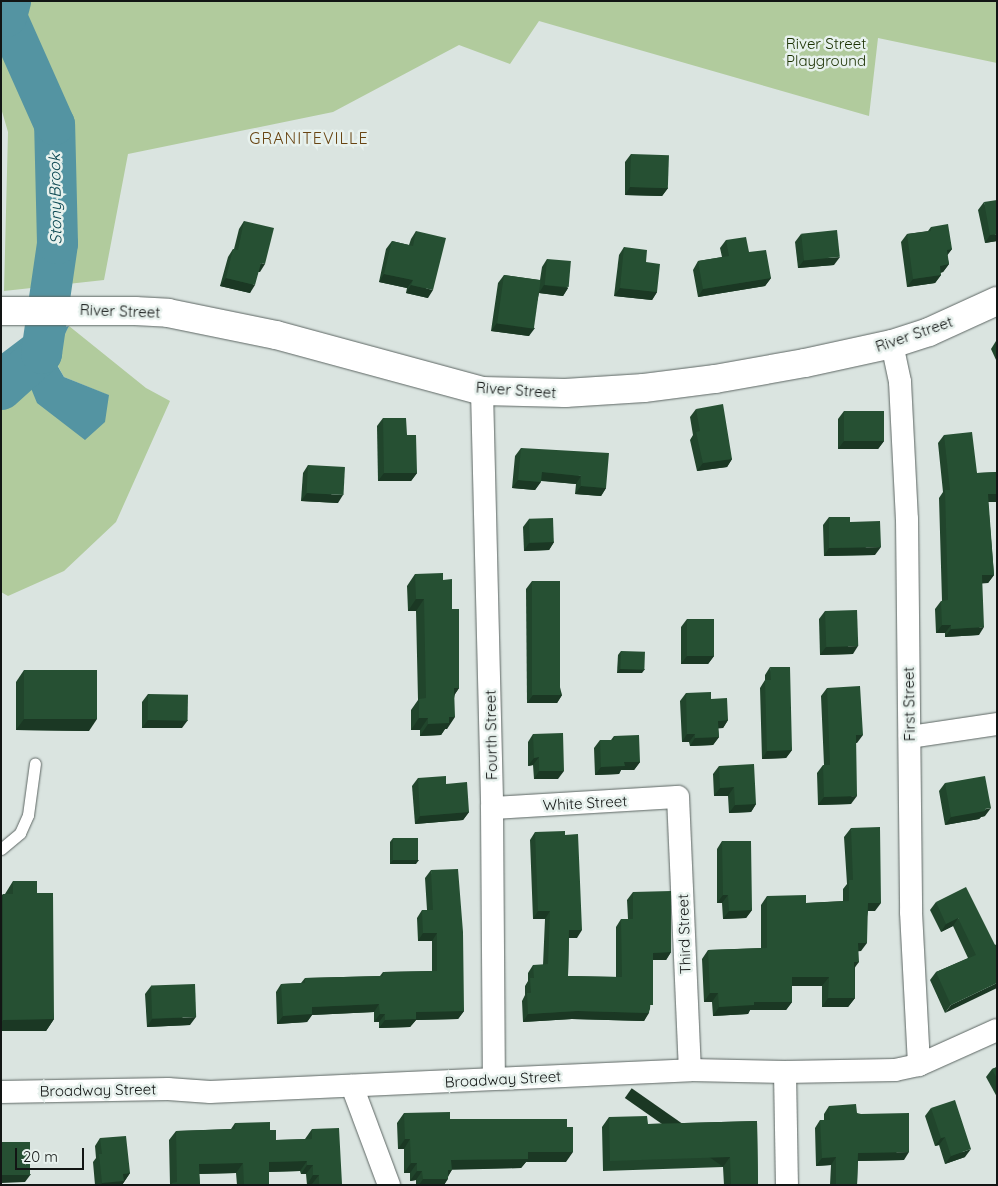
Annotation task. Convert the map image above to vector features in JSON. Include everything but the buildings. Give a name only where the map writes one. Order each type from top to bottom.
[{"type":"main road","name":"River Street","points":[[9,311],[135,310],[202,318],[276,335],[482,390],[565,393],[653,387],[724,378],[892,344],[929,332],[997,301]]},
{"type":"street","name":"First Street","points":[[892,344],[900,382],[907,519],[911,912],[919,1065]]},
{"type":"street","name":"Fourth Street","points":[[482,390],[492,808],[494,1079]]},
{"type":"street","points":[[910,737],[997,724]]},
{"type":"street","name":"White Street","points":[[492,808],[678,797]]},
{"type":"street","name":"Third Street","points":[[678,797],[690,1070]]},
{"type":"street","name":"Broadway Street","points":[[1,1092],[159,1089],[210,1092],[690,1070],[785,1072],[895,1070],[919,1065],[997,1030]]},
{"type":"street","points":[[785,1072],[787,1185]]},
{"type":"street","points":[[352,1086],[389,1185]]},
{"type":"lane","points":[[1,849],[20,833],[28,815],[35,763]]},
{"type":"green space","name":"River Street Playground","points":[[1,1],[997,1],[997,63],[878,38],[869,116],[539,21],[510,64],[459,45],[333,112],[128,154],[104,280],[4,291],[8,132],[1,108]]},
{"type":"green space","points":[[69,326],[146,388],[170,401],[116,522],[64,571],[8,596],[1,592],[1,397],[28,380],[108,395],[64,377],[53,357]]},
{"type":"water","points":[[69,326],[53,358],[64,377],[109,395],[105,422],[85,440],[37,403],[28,381],[1,403],[1,354],[30,332]]},
{"type":"waterway","name":"Stony Brook","points":[[1,389],[41,353],[57,243],[54,124],[6,16],[10,1]]},
{"type":"district","name":"GRANITEVILLE","points":[[309,138]]}]
